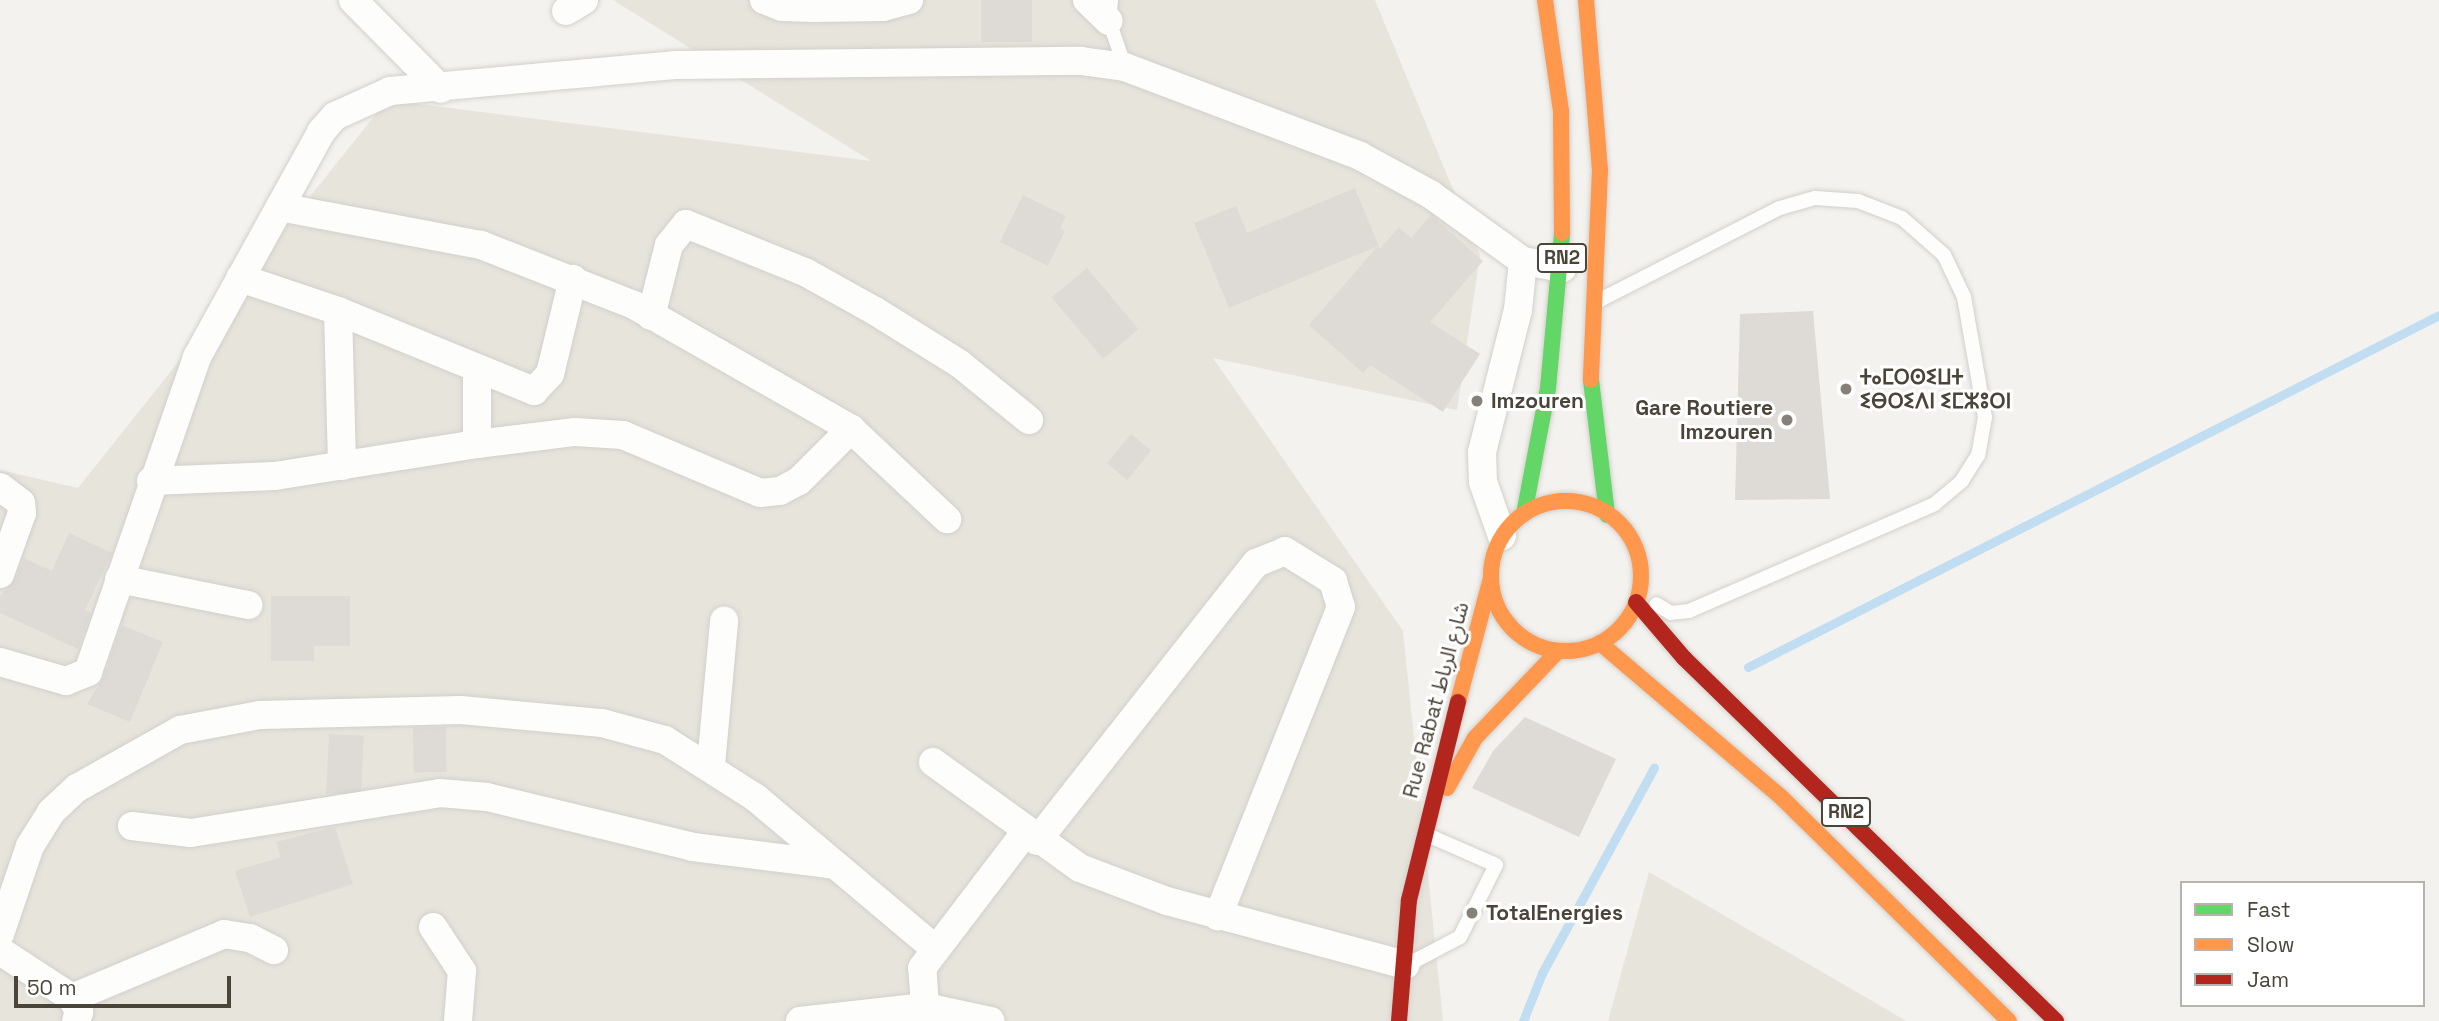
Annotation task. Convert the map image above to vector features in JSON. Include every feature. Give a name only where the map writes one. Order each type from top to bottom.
[{"type":"main road","name":"RN2","points":[[1524,514],[1552,361],[1562,268],[1561,111],[1545,0]]},
{"type":"main road","name":"RN2","points":[[1586,0],[1600,170],[1591,378],[1607,515]]},
{"type":"main road","points":[[1572,502],[1607,515],[1635,547],[1638,596],[1622,626],[1600,643],[1558,651],[1532,644],[1511,628],[1496,605],[1491,578],[1502,536],[1524,514],[1572,502]]},
{"type":"main road","name":"Rue Rabat شارع الرباط","points":[[1399,1021],[1406,965],[1409,900],[1423,833],[1491,578]]},
{"type":"main road","name":"RN2","points":[[1638,596],[1684,657],[2056,1021]]},
{"type":"main road","name":"RN2","points":[[1600,643],[1782,798],[2009,1021]]},
{"type":"main road","name":"Rue Rabat شارع الرباط","points":[[1423,833],[1475,738],[1558,651]]},
{"type":"street","points":[[353,0],[441,89]]},
{"type":"street","points":[[764,0],[814,8],[883,7],[909,0]]},
{"type":"street","points":[[1087,0],[1110,10]]},
{"type":"street","points":[[0,662],[66,681],[83,678],[197,357],[280,207],[335,116],[390,91],[441,89],[586,69],[677,65],[1081,61],[1125,66],[1360,156],[1430,194],[1523,261],[1562,268]]},
{"type":"street","points":[[280,207],[481,245],[573,279],[652,316],[851,429],[947,519]]},
{"type":"street","points":[[652,316],[668,245],[686,224],[805,272],[874,311],[960,364],[1029,420]]},
{"type":"street","points":[[1502,536],[1483,482],[1482,452],[1518,310],[1523,261]]},
{"type":"street","points":[[240,278],[338,311],[523,390],[541,388],[550,374],[573,279]]},
{"type":"street","points":[[338,311],[342,466]]},
{"type":"street","points":[[477,369],[477,444]]},
{"type":"street","points":[[151,481],[342,466],[477,444],[575,432],[624,435],[760,493],[780,491],[799,481],[851,429]]},
{"type":"street","points":[[0,487],[21,503],[22,513],[0,574]]},
{"type":"street","points":[[925,1007],[922,968],[934,948],[1031,837],[1256,564],[1285,551],[1333,581],[1341,607],[1217,916]]},
{"type":"street","points":[[119,579],[248,605]]},
{"type":"street","points":[[711,765],[724,621]]},
{"type":"street","points":[[0,934],[30,846],[51,812],[77,788],[180,730],[260,715],[461,710],[602,723],[665,740],[711,765],[934,948]]},
{"type":"street","points":[[933,762],[1031,837],[1080,868],[1217,916],[1406,965]]},
{"type":"street","points":[[132,826],[191,833],[440,793],[487,797],[693,847],[835,865]]},
{"type":"street","points":[[433,927],[462,971],[458,1021]]},
{"type":"street","points":[[0,951],[74,1009],[224,934],[250,938],[274,950]]},
{"type":"street","points":[[801,1021],[925,1007],[988,1020]]},
{"type":"lane","points":[[1110,10],[1125,66]]},
{"type":"lane","points":[[1595,302],[1780,208],[1815,198],[1858,201],[1902,218],[1944,256],[1964,297],[1985,417],[1978,455],[1962,481],[1935,504],[1689,611],[1660,608],[1638,596]]},
{"type":"lane","points":[[1406,965],[1460,937],[1496,865],[1423,833]]},
{"type":"shaded area","points":[[613,0],[1375,0],[1480,255],[1457,410],[1213,358],[1403,631],[1443,1021],[0,1021],[0,470],[78,488],[387,100],[871,161]]},
{"type":"shaded area","points":[[1649,872],[1881,1006],[1906,1021],[1608,1021]]},
{"type":"building","points":[[981,0],[1032,0],[1032,42],[981,42]]},
{"type":"building","points":[[1355,188],[1380,249],[1399,227],[1411,238],[1431,215],[1483,261],[1430,322],[1480,354],[1443,412],[1370,365],[1363,373],[1309,325],[1378,246],[1229,308],[1194,223],[1236,206],[1247,233]]},
{"type":"building","points":[[1023,195],[1066,216],[1060,228],[1065,231],[1048,266],[1000,242]]},
{"type":"building","points":[[1087,268],[1138,329],[1103,359],[1052,298]]},
{"type":"building","points":[[1813,311],[1830,499],[1735,500],[1740,314]]},
{"type":"building","points":[[1131,434],[1151,450],[1127,480],[1107,464]]},
{"type":"building","points":[[69,533],[112,553],[85,610],[91,613],[78,649],[0,613],[0,596],[15,580],[24,558],[52,571]]},
{"type":"building","points":[[271,596],[350,596],[350,646],[314,646],[314,661],[271,661]]},
{"type":"building","points":[[122,625],[163,642],[130,722],[87,704],[104,677]]},
{"type":"building","points":[[1525,717],[1616,759],[1579,837],[1472,788],[1493,751]]},
{"type":"building","points":[[446,727],[447,772],[414,773],[413,728]]},
{"type":"building","points":[[329,734],[364,736],[361,795],[326,793]]},
{"type":"building","points":[[335,827],[353,884],[250,917],[235,871],[281,857],[276,842]]},
{"type":"waterway","points":[[1748,667],[2439,315]]},
{"type":"waterway","points":[[1523,1021],[1542,973],[1654,768]]},
{"type":"traffic: fast","points":[[1524,514],[1548,388],[1562,233]]},
{"type":"traffic: fast","points":[[1591,380],[1607,515]]},
{"type":"traffic: slow","points":[[1545,0],[1561,111],[1562,233]]},
{"type":"traffic: slow","points":[[1586,0],[1600,170],[1591,380]]},
{"type":"traffic: slow","points":[[1566,501],[1595,507],[1619,523],[1635,547],[1641,576],[1635,605],[1619,629],[1595,645],[1566,651],[1537,645],[1513,629],[1497,605],[1491,576],[1497,547],[1513,523],[1537,507],[1566,501]]},
{"type":"traffic: slow","points":[[1458,702],[1491,578]]},
{"type":"traffic: slow","points":[[1600,643],[1782,798],[2009,1021]]},
{"type":"traffic: slow","points":[[1447,788],[1475,738],[1558,651]]},
{"type":"traffic: jam","points":[[1636,602],[1684,658],[2056,1021]]},
{"type":"traffic: jam","points":[[1399,1021],[1409,900],[1458,702]]},
{"type":"place","name":"ⵜⴰⵎⵔⵙⵉⵡⵜ ⵉⴱⵔⵉⴷⵏ ⵉⵎⵣⵓⵔⵏ","points":[[1846,389]]},
{"type":"place","name":"Imzouren","points":[[1477,401]]},
{"type":"place","name":"Gare Routiere Imzouren","points":[[1787,420]]},
{"type":"place","name":"TotalEnergies","points":[[1472,913]]}]
